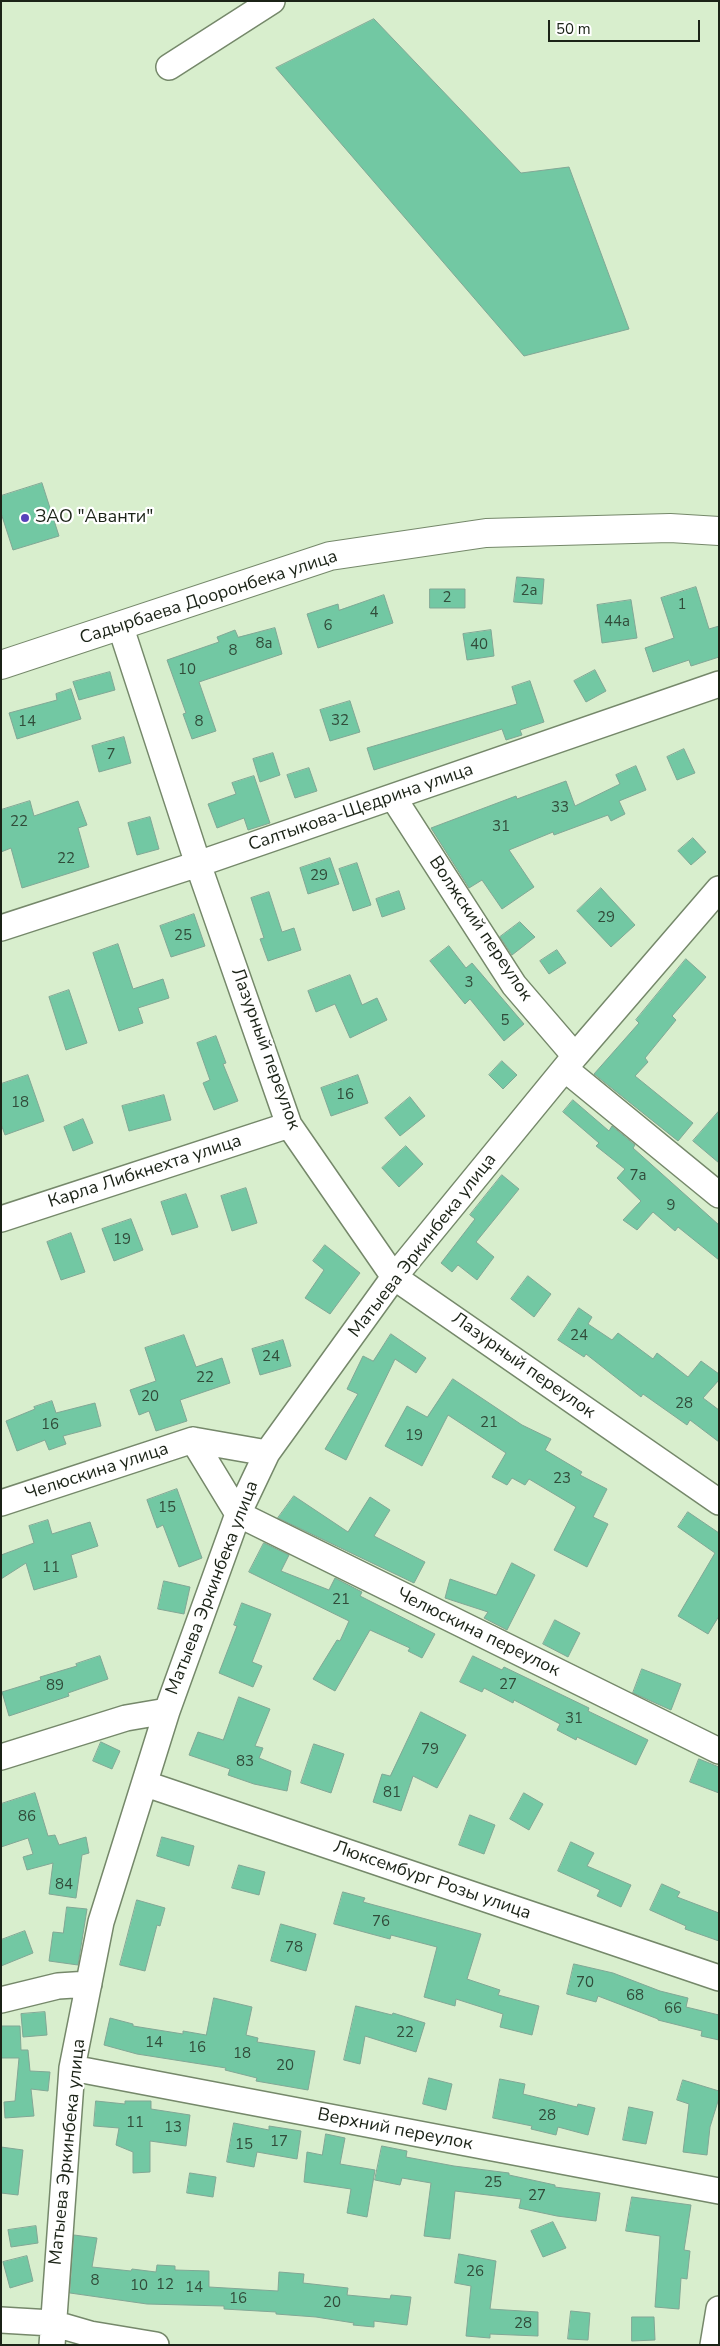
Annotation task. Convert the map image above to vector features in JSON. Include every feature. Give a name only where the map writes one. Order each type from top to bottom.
[{"type":"main road","name":"Садырбаева Дооронбека улица","points":[[1,665],[330,556],[486,533],[670,528],[719,531]]},
{"type":"street","points":[[169,67],[272,1]]},
{"type":"street","name":"Лазурный переулок","points":[[120,625],[198,864],[289,1125],[394,1277],[719,1502]]},
{"type":"street","name":"Салтыкова-Щедрина улица","points":[[1,928],[198,864],[719,684]]},
{"type":"street","name":"Волжский переулок","points":[[393,797],[514,985],[570,1062],[719,1195]]},
{"type":"street","name":"Матыева Эркинбека улица","points":[[52,2334],[72,2068],[101,1922],[146,1784],[167,1711],[238,1514],[267,1453],[394,1277],[570,1062],[719,889]]},
{"type":"street","name":"Карла Либкнехта улица","points":[[1,1219],[289,1125]]},
{"type":"street","points":[[193,1440],[238,1514]]},
{"type":"street","name":"Челюскина улица","points":[[1,1503],[193,1440],[267,1453]]},
{"type":"street","name":"Челюскина переулок","points":[[238,1514],[719,1751]]},
{"type":"street","points":[[1,1757],[126,1718],[167,1711]]},
{"type":"street","name":"Люксембург Розы улица","points":[[146,1784],[719,1978]]},
{"type":"street","points":[[1,2000],[58,1986],[89,1984]]},
{"type":"street","name":"Верхний переулок","points":[[72,2068],[719,2191]]},
{"type":"street","points":[[713,2345],[719,2310]]},
{"type":"street","points":[[1,2320],[52,2334],[90,2334],[156,2345]]},
{"type":"building","points":[[374,19],[521,173],[569,167],[629,329],[524,356],[276,68]]},
{"type":"building","points":[[42,483],[59,536],[13,550],[1,513],[1,496]]},
{"type":"building","points":[[517,577],[544,579],[542,604],[514,602]]},
{"type":"building","points":[[696,587],[709,629],[719,626],[719,657],[691,666],[689,660],[653,672],[645,648],[674,638],[661,598]]},
{"type":"building","points":[[430,589],[465,589],[465,608],[430,608]]},
{"type":"building","points":[[384,595],[393,623],[318,648],[307,614],[338,604],[339,610]]},
{"type":"building","points":[[631,600],[637,638],[602,643],[597,605]]},
{"type":"building","points":[[275,628],[282,654],[199,682],[216,731],[192,739],[183,714],[186,713],[167,660],[219,642],[217,637],[235,630],[238,637]]},
{"type":"building","points":[[491,630],[494,656],[467,660],[463,634]]},
{"type":"building","points":[[595,670],[606,691],[586,702],[574,681]]},
{"type":"building","points":[[110,672],[115,690],[79,700],[73,682]]},
{"type":"building","points":[[530,681],[544,722],[520,730],[522,735],[506,740],[502,729],[374,770],[367,748],[517,704],[512,687]]},
{"type":"building","points":[[71,689],[81,719],[17,739],[9,713],[57,700],[56,694]]},
{"type":"building","points":[[350,701],[360,732],[330,741],[320,710]]},
{"type":"building","points":[[124,737],[131,763],[99,772],[92,746]]},
{"type":"building","points":[[684,749],[695,773],[677,780],[667,757]]},
{"type":"building","points":[[273,753],[280,775],[260,782],[253,759]]},
{"type":"building","points":[[636,766],[646,790],[619,801],[625,814],[611,821],[608,815],[554,835],[553,832],[509,850],[534,887],[502,909],[482,880],[469,888],[431,828],[516,796],[517,799],[566,781],[575,806],[620,784],[616,775]]},
{"type":"building","points":[[309,768],[317,791],[295,798],[287,775]]},
{"type":"building","points":[[254,776],[270,823],[248,830],[244,818],[217,828],[208,804],[236,794],[232,783]]},
{"type":"building","points":[[30,801],[34,816],[78,801],[87,825],[78,828],[89,867],[22,888],[11,848],[1,852],[1,810]]},
{"type":"building","points":[[150,817],[159,849],[137,855],[128,823]]},
{"type":"building","points":[[693,838],[706,852],[691,865],[678,851]]},
{"type":"building","points":[[330,858],[339,884],[308,894],[300,868]]},
{"type":"building","points":[[357,863],[371,905],[353,911],[339,869]]},
{"type":"building","points":[[601,888],[635,925],[611,947],[577,911]]},
{"type":"building","points":[[399,891],[405,909],[382,917],[376,899]]},
{"type":"building","points":[[269,892],[282,932],[294,928],[301,950],[268,961],[260,939],[264,938],[251,898]]},
{"type":"building","points":[[194,914],[205,946],[171,957],[160,926]]},
{"type":"building","points":[[520,922],[535,937],[512,955],[500,937]]},
{"type":"building","points":[[118,944],[133,989],[163,979],[169,998],[138,1008],[143,1023],[119,1031],[93,953]]},
{"type":"building","points":[[449,946],[466,968],[472,963],[524,1024],[504,1041],[470,999],[465,1004],[430,961]]},
{"type":"building","points":[[557,950],[566,963],[549,974],[540,961]]},
{"type":"building","points":[[686,959],[706,977],[672,1016],[676,1020],[645,1058],[648,1062],[635,1076],[693,1123],[678,1141],[594,1074],[639,1023],[636,1020]]},
{"type":"building","points":[[350,975],[362,1005],[377,998],[387,1020],[350,1038],[335,1004],[316,1012],[308,991]]},
{"type":"building","points":[[69,990],[87,1043],[66,1050],[49,997]]},
{"type":"building","points":[[216,1036],[226,1063],[223,1064],[238,1101],[214,1110],[203,1083],[210,1080],[197,1043]]},
{"type":"building","points":[[502,1061],[517,1075],[503,1089],[489,1075]]},
{"type":"building","points":[[28,1075],[44,1121],[5,1135],[1,1124],[1,1084]]},
{"type":"building","points":[[358,1075],[368,1103],[331,1116],[321,1088]]},
{"type":"building","points":[[164,1095],[171,1120],[129,1131],[122,1106]]},
{"type":"building","points":[[410,1097],[425,1116],[400,1136],[385,1118]]},
{"type":"building","points":[[573,1100],[609,1131],[612,1126],[635,1145],[633,1148],[719,1225],[719,1260],[678,1227],[675,1231],[653,1212],[637,1230],[623,1220],[641,1201],[617,1178],[625,1169],[596,1146],[599,1143],[563,1112]]},
{"type":"building","points":[[719,1111],[719,1163],[693,1141]]},
{"type":"building","points":[[83,1119],[93,1143],[73,1151],[64,1127]]},
{"type":"building","points":[[406,1146],[423,1164],[399,1187],[382,1168]]},
{"type":"building","points":[[502,1175],[519,1189],[476,1242],[494,1257],[477,1280],[458,1265],[452,1272],[441,1263],[475,1219],[470,1215]]},
{"type":"building","points":[[246,1188],[257,1223],[232,1231],[221,1196]]},
{"type":"building","points":[[186,1194],[198,1227],[172,1235],[161,1202]]},
{"type":"building","points":[[131,1219],[143,1250],[114,1261],[102,1229]]},
{"type":"building","points":[[71,1233],[85,1272],[61,1280],[47,1242]]},
{"type":"building","points":[[325,1245],[360,1273],[330,1314],[305,1298],[324,1270],[313,1261]]},
{"type":"building","points":[[528,1276],[551,1294],[534,1317],[511,1299]]},
{"type":"building","points":[[579,1308],[592,1317],[588,1324],[612,1340],[618,1333],[653,1359],[657,1353],[688,1377],[701,1361],[719,1374],[719,1380],[703,1398],[719,1410],[719,1442],[690,1420],[687,1425],[643,1394],[641,1397],[586,1354],[584,1357],[558,1340]]},
{"type":"building","points":[[391,1334],[426,1358],[416,1373],[395,1359],[346,1460],[325,1449],[358,1394],[347,1389],[363,1356],[373,1361]]},
{"type":"building","points":[[184,1335],[196,1367],[222,1358],[230,1383],[180,1400],[187,1421],[156,1431],[149,1411],[139,1415],[130,1390],[156,1381],[145,1348]]},
{"type":"building","points":[[283,1340],[291,1366],[260,1375],[252,1349]]},
{"type":"building","points":[[453,1379],[522,1425],[551,1439],[545,1450],[582,1472],[580,1475],[607,1489],[593,1517],[608,1524],[587,1567],[554,1550],[576,1507],[529,1479],[525,1485],[512,1478],[507,1485],[492,1477],[506,1453],[448,1415],[422,1466],[385,1446],[407,1406],[427,1417]]},
{"type":"building","points":[[52,1401],[56,1413],[95,1403],[101,1426],[63,1436],[66,1444],[49,1450],[45,1440],[17,1451],[6,1421],[35,1409],[34,1407]]},
{"type":"building","points":[[177,1489],[202,1558],[179,1567],[163,1525],[157,1528],[147,1500]]},
{"type":"building","points":[[294,1496],[348,1532],[370,1497],[390,1510],[374,1536],[425,1562],[414,1583],[278,1518]]},
{"type":"building","points":[[688,1512],[719,1533],[719,1616],[708,1634],[678,1616],[715,1553],[678,1527]]},
{"type":"building","points":[[48,1520],[52,1534],[90,1522],[98,1546],[71,1555],[77,1577],[34,1590],[26,1563],[1,1579],[1,1555],[34,1543],[29,1526]]},
{"type":"building","points":[[264,1543],[289,1555],[281,1571],[329,1590],[335,1578],[362,1592],[360,1596],[435,1634],[422,1658],[408,1651],[410,1648],[370,1630],[335,1691],[313,1679],[337,1640],[340,1641],[349,1621],[249,1572]]},
{"type":"building","points":[[512,1563],[535,1575],[507,1630],[484,1618],[488,1612],[445,1598],[450,1579],[496,1595]]},
{"type":"building","points":[[164,1581],[190,1587],[184,1614],[158,1609]]},
{"type":"building","points":[[242,1603],[271,1614],[252,1662],[262,1666],[253,1687],[219,1673],[237,1626],[234,1625]]},
{"type":"building","points":[[555,1620],[580,1633],[568,1657],[543,1644]]},
{"type":"building","points":[[100,1656],[108,1679],[68,1693],[69,1696],[9,1716],[2,1692],[41,1680],[40,1677],[77,1666],[76,1664]]},
{"type":"building","points":[[473,1656],[502,1670],[504,1667],[589,1708],[588,1711],[648,1740],[636,1765],[577,1737],[576,1740],[557,1730],[560,1724],[514,1700],[513,1703],[484,1688],[482,1692],[460,1682]]},
{"type":"building","points":[[642,1669],[681,1684],[671,1710],[633,1693]]},
{"type":"building","points":[[239,1697],[270,1709],[255,1746],[263,1748],[259,1758],[291,1771],[287,1791],[254,1784],[228,1775],[230,1769],[189,1755],[198,1732],[223,1740]]},
{"type":"building","points":[[421,1712],[466,1735],[437,1788],[413,1776],[401,1811],[373,1802],[382,1774],[390,1776]]},
{"type":"building","points":[[101,1742],[120,1751],[112,1769],[93,1761]]},
{"type":"building","points":[[314,1744],[344,1754],[331,1793],[301,1783]]},
{"type":"building","points":[[699,1759],[719,1767],[719,1793],[690,1782]]},
{"type":"building","points":[[35,1793],[48,1836],[55,1835],[59,1845],[86,1837],[89,1853],[82,1855],[76,1898],[49,1894],[53,1863],[27,1870],[23,1857],[33,1854],[28,1838],[1,1847],[1,1804]]},
{"type":"building","points":[[524,1793],[543,1804],[529,1830],[510,1819]]},
{"type":"building","points":[[470,1815],[495,1825],[484,1854],[459,1845]]},
{"type":"building","points":[[162,1837],[194,1846],[189,1866],[157,1856]]},
{"type":"building","points":[[571,1842],[594,1853],[587,1866],[631,1885],[621,1907],[597,1896],[600,1890],[558,1871]]},
{"type":"building","points":[[239,1865],[265,1872],[259,1895],[232,1888]]},
{"type":"building","points":[[662,1884],[680,1892],[677,1897],[719,1913],[719,1941],[685,1929],[686,1926],[650,1910]]},
{"type":"building","points":[[343,1892],[365,1898],[363,1902],[481,1934],[467,1979],[500,1990],[498,1995],[539,2006],[532,2035],[500,2027],[503,2014],[456,1999],[455,2006],[424,1997],[437,1947],[391,1935],[390,1939],[334,1924]]},
{"type":"building","points":[[137,1900],[165,1908],[160,1926],[157,1925],[145,1971],[120,1965]]},
{"type":"building","points":[[67,1907],[87,1909],[78,1965],[49,1961],[53,1932],[63,1933]]},
{"type":"building","points":[[281,1924],[316,1934],[306,1971],[271,1961]]},
{"type":"building","points":[[25,1931],[33,1953],[1,1966],[1,1940]]},
{"type":"building","points":[[574,1964],[613,1973],[660,1991],[688,1998],[686,2007],[719,2015],[719,2040],[701,2036],[702,2031],[658,2020],[598,1996],[596,2002],[567,1994]]},
{"type":"building","points":[[214,1998],[252,2007],[246,2035],[258,2038],[257,2042],[315,2051],[308,2090],[256,2081],[257,2078],[225,2070],[226,2068],[137,2054],[104,2045],[110,2018],[133,2024],[133,2026],[183,2034],[183,2031],[206,2035]]},
{"type":"building","points":[[356,2006],[392,2015],[393,2013],[425,2023],[416,2052],[365,2036],[360,2064],[344,2060]]},
{"type":"building","points":[[45,2012],[47,2035],[23,2037],[21,2014]]},
{"type":"building","points":[[1,2026],[20,2026],[21,2050],[28,2050],[30,2071],[50,2072],[48,2091],[31,2089],[34,2116],[5,2118],[4,2102],[15,2101],[19,2058],[1,2058]]},
{"type":"building","points":[[429,2078],[452,2084],[446,2110],[423,2104]]},
{"type":"building","points":[[500,2079],[525,2084],[523,2094],[577,2107],[578,2104],[595,2108],[588,2135],[558,2127],[556,2135],[531,2129],[532,2126],[493,2118]]},
{"type":"building","points":[[683,2080],[719,2091],[719,2098],[710,2127],[707,2155],[683,2152],[689,2104],[677,2100]]},
{"type":"building","points":[[96,2101],[125,2104],[125,2101],[151,2101],[151,2109],[190,2115],[186,2146],[150,2141],[150,2172],[133,2173],[133,2152],[116,2145],[119,2128],[94,2126]]},
{"type":"building","points":[[629,2107],[653,2112],[646,2144],[623,2140]]},
{"type":"building","points":[[234,2123],[269,2130],[269,2126],[301,2131],[297,2159],[257,2152],[254,2167],[227,2162]]},
{"type":"building","points":[[326,2134],[345,2138],[340,2164],[375,2170],[367,2217],[347,2213],[351,2189],[304,2182],[307,2152],[322,2155]]},
{"type":"building","points":[[382,2146],[407,2151],[406,2157],[454,2166],[509,2173],[509,2175],[555,2185],[555,2187],[600,2193],[596,2221],[557,2216],[519,2208],[521,2199],[455,2191],[450,2239],[424,2236],[431,2183],[402,2178],[400,2185],[375,2180]]},
{"type":"building","points":[[1,2147],[23,2150],[18,2195],[1,2193]]},
{"type":"building","points":[[190,2173],[216,2177],[213,2197],[187,2193]]},
{"type":"building","points":[[632,2197],[691,2205],[684,2250],[690,2251],[687,2279],[681,2278],[679,2309],[655,2307],[660,2236],[626,2231]]},
{"type":"building","points":[[553,2222],[566,2248],[543,2257],[531,2231]]},
{"type":"building","points":[[36,2226],[38,2243],[11,2247],[8,2230]]},
{"type":"building","points":[[74,2235],[97,2238],[92,2267],[156,2272],[157,2265],[175,2266],[175,2270],[209,2271],[209,2287],[278,2291],[279,2272],[304,2274],[303,2283],[348,2288],[347,2295],[390,2299],[391,2295],[411,2297],[407,2325],[374,2321],[374,2327],[353,2325],[354,2323],[316,2317],[276,2314],[276,2312],[224,2309],[224,2306],[147,2304],[70,2293]]},
{"type":"building","points":[[459,2254],[496,2261],[490,2309],[538,2312],[538,2336],[490,2334],[490,2338],[466,2336],[471,2286],[455,2283]]},
{"type":"building","points":[[27,2256],[33,2281],[10,2288],[3,2262]]},
{"type":"building","points":[[571,2311],[590,2313],[588,2340],[568,2339]]},
{"type":"building","points":[[632,2317],[654,2317],[655,2340],[632,2341]]},
{"type":"place","name":"ЗАО \"Аванти\"","points":[[25,518]]}]
